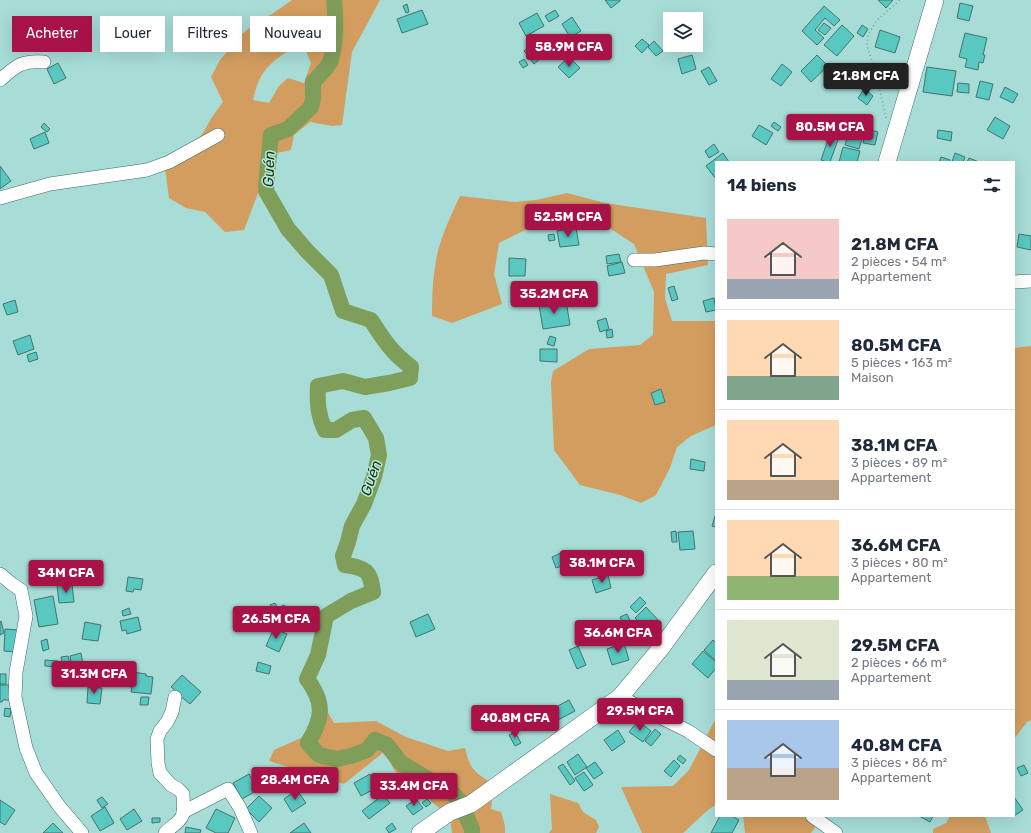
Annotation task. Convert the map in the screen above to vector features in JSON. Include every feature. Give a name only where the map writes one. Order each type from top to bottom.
[{"type":"main road","points":[[887,161],[935,0]]},
{"type":"main road","points":[[420,833],[450,812],[470,804],[620,697],[661,648],[715,574]]},
{"type":"street","points":[[0,80],[18,65],[26,62],[44,62]]},
{"type":"street","points":[[0,198],[50,184],[147,170],[169,162],[218,135]]},
{"type":"street","points":[[634,260],[655,260],[704,253],[715,254]]},
{"type":"street","points":[[1015,282],[1031,281]]},
{"type":"street","points":[[0,574],[21,590],[26,616],[16,672],[15,697],[26,748],[36,773],[59,806],[82,833]]},
{"type":"street","points":[[165,833],[183,815],[183,794],[160,774],[156,747],[159,735],[172,712],[175,697]]},
{"type":"street","points":[[620,697],[688,731],[715,749]]},
{"type":"street","points":[[183,812],[228,789],[240,808],[251,833]]},
{"type":"street","points":[[813,817],[836,833]]},
{"type":"path","points":[[886,120],[876,73],[867,46],[868,35],[877,20],[900,0]]},
{"type":"shaded area","points":[[292,0],[380,0],[352,52],[342,125],[332,126],[310,122],[294,135],[291,150],[262,156],[260,188],[244,230],[225,232],[205,212],[186,208],[169,198],[165,168],[189,150],[203,133],[223,102],[211,77],[220,60],[227,52],[242,52],[242,34],[250,28],[250,52],[287,52],[266,69],[256,90],[253,100],[269,103],[279,86],[288,78],[304,83],[311,63],[306,52],[336,52],[336,16],[268,16]]},
{"type":"shaded area","points":[[567,193],[605,203],[706,218],[708,265],[666,274],[665,298],[672,321],[715,321],[715,425],[691,436],[677,447],[670,468],[656,495],[641,503],[620,495],[580,485],[554,450],[551,382],[553,371],[589,349],[640,345],[653,335],[654,292],[634,244],[591,216],[576,215],[545,220],[499,243],[494,274],[502,304],[452,323],[432,316],[433,283],[438,251],[445,230],[460,196],[515,202],[536,200]]},
{"type":"shaded area","points":[[1031,346],[1031,720],[1027,722],[1015,738],[1015,348]]},
{"type":"shaded area","points":[[324,706],[334,723],[376,721],[406,737],[448,751],[465,748],[469,762],[475,771],[494,785],[491,809],[501,812],[505,826],[505,833],[452,833],[450,817],[394,770],[385,751],[344,784],[269,761],[274,750],[301,738]]},
{"type":"shaded area","points":[[715,721],[715,806],[709,809],[683,833],[642,833],[621,787],[673,786],[689,770]]},
{"type":"shaded area","points":[[550,794],[578,803],[583,812],[596,820],[599,827],[596,833],[549,833],[552,829]]},
{"type":"shaded area","points":[[743,817],[823,817],[811,833],[745,833]]},
{"type":"shaded area","points":[[949,817],[985,817],[991,833],[933,833],[933,829],[946,823]]},
{"type":"building","points":[[605,0],[620,0],[620,1],[611,8]]},
{"type":"building","points":[[878,0],[893,0],[886,8]]},
{"type":"building","points":[[960,3],[973,6],[969,21],[957,18]]},
{"type":"building","points":[[407,4],[409,12],[406,13],[403,6]]},
{"type":"building","points":[[824,6],[840,20],[834,26],[825,18],[815,30],[824,38],[817,45],[802,31]]},
{"type":"building","points":[[422,10],[428,24],[402,33],[397,19]]},
{"type":"building","points":[[555,10],[559,16],[549,22],[545,16]]},
{"type":"building","points":[[537,13],[544,26],[526,36],[519,23]]},
{"type":"building","points":[[572,17],[581,31],[570,37],[562,24]]},
{"type":"building","points":[[824,23],[831,28],[825,35],[818,30]]},
{"type":"building","points":[[842,25],[854,36],[837,56],[824,45]]},
{"type":"building","points":[[862,25],[868,29],[863,37],[857,33]]},
{"type":"building","points":[[880,30],[900,37],[895,53],[875,47]]},
{"type":"building","points":[[965,33],[987,38],[983,55],[985,55],[983,63],[979,62],[978,70],[965,67],[967,59],[959,57]]},
{"type":"building","points":[[642,39],[649,45],[642,53],[635,46]]},
{"type":"building","points":[[537,41],[546,54],[534,64],[524,51]]},
{"type":"building","points":[[654,41],[663,51],[656,56],[648,47]]},
{"type":"building","points":[[692,55],[696,69],[682,74],[678,59]]},
{"type":"building","points":[[817,55],[828,66],[811,82],[801,71]]},
{"type":"building","points":[[569,57],[580,68],[569,78],[558,67]]},
{"type":"building","points":[[524,59],[528,65],[523,68],[519,62]]},
{"type":"building","points":[[58,63],[66,78],[54,84],[47,69]]},
{"type":"building","points":[[782,64],[792,72],[781,86],[771,79]]},
{"type":"building","points":[[709,67],[717,81],[709,85],[701,71]]},
{"type":"building","points":[[927,67],[956,71],[952,96],[923,92]]},
{"type":"building","points":[[844,68],[848,70],[844,76],[841,74]]},
{"type":"building","points":[[980,81],[993,84],[989,100],[976,97]]},
{"type":"building","points":[[958,83],[969,84],[969,93],[957,92]]},
{"type":"building","points":[[1005,87],[1018,94],[1013,103],[1000,97]]},
{"type":"building","points":[[864,89],[873,96],[867,105],[858,98]]},
{"type":"building","points":[[995,117],[1010,126],[1003,139],[987,130]]},
{"type":"building","points":[[774,122],[781,127],[778,131],[771,126]]},
{"type":"building","points":[[44,123],[50,129],[47,132],[41,127]]},
{"type":"building","points":[[759,125],[773,133],[766,145],[752,136]]},
{"type":"building","points":[[850,128],[864,132],[859,149],[845,145]]},
{"type":"building","points":[[866,129],[878,132],[875,145],[863,143]]},
{"type":"building","points":[[938,130],[952,132],[951,141],[937,138]]},
{"type":"building","points":[[45,132],[49,143],[34,149],[30,139]]},
{"type":"building","points":[[830,134],[839,137],[830,161],[821,160]]},
{"type":"building","points":[[714,144],[719,152],[709,158],[705,151]]},
{"type":"building","points":[[843,147],[860,151],[857,161],[839,161]]},
{"type":"building","points":[[723,153],[728,161],[715,161],[715,178],[706,166]]},
{"type":"building","points":[[955,153],[965,157],[963,161],[952,161]]},
{"type":"building","points":[[941,157],[950,160],[950,161],[939,161]]},
{"type":"building","points":[[969,158],[976,161],[968,161]]},
{"type":"building","points":[[0,166],[11,181],[0,189]]},
{"type":"building","points":[[576,228],[579,245],[560,247],[557,231]]},
{"type":"building","points":[[554,234],[555,240],[549,241],[548,235]]},
{"type":"building","points":[[1019,234],[1031,236],[1031,250],[1017,247]]},
{"type":"building","points":[[619,254],[621,262],[607,264],[606,256]]},
{"type":"building","points":[[509,258],[526,259],[525,276],[509,276]]},
{"type":"building","points":[[622,262],[625,273],[609,276],[607,266]]},
{"type":"building","points":[[525,285],[525,303],[511,303],[511,286]]},
{"type":"building","points":[[674,286],[678,299],[672,301],[668,288]]},
{"type":"building","points":[[714,298],[715,310],[706,312],[703,301]]},
{"type":"building","points":[[15,300],[18,312],[7,315],[3,304]]},
{"type":"building","points":[[566,301],[570,325],[543,329],[539,305]]},
{"type":"building","points":[[606,318],[609,329],[600,332],[597,321]]},
{"type":"building","points":[[612,329],[613,337],[607,338],[606,331]]},
{"type":"building","points":[[30,335],[34,349],[18,355],[13,341]]},
{"type":"building","points":[[550,336],[556,338],[554,346],[547,344]]},
{"type":"building","points":[[540,349],[557,349],[557,362],[540,361]]},
{"type":"building","points":[[36,352],[38,359],[29,362],[27,355]]},
{"type":"building","points":[[661,389],[665,402],[655,405],[651,393]]},
{"type":"building","points":[[691,459],[705,462],[704,471],[690,469]]},
{"type":"building","points":[[715,516],[715,527],[712,526]]},
{"type":"building","points":[[676,531],[677,542],[672,542],[671,532]]},
{"type":"building","points":[[693,531],[695,549],[680,550],[678,532]]},
{"type":"building","points":[[563,552],[568,564],[556,568],[552,557]]},
{"type":"building","points":[[608,575],[611,588],[596,593],[592,580]]},
{"type":"building","points":[[128,577],[143,579],[141,590],[134,589],[133,592],[126,591]]},
{"type":"building","points":[[72,584],[74,602],[59,603],[57,585]]},
{"type":"building","points":[[53,596],[58,624],[39,627],[34,600]]},
{"type":"building","points":[[640,597],[646,603],[636,613],[630,607]]},
{"type":"building","points":[[275,603],[278,609],[273,611],[270,605]]},
{"type":"building","points":[[283,605],[298,612],[291,627],[276,621]]},
{"type":"building","points":[[646,607],[659,621],[648,631],[635,618]]},
{"type":"building","points":[[129,608],[131,614],[123,616],[122,611]]},
{"type":"building","points":[[428,614],[435,629],[416,637],[410,622]]},
{"type":"building","points":[[627,614],[631,623],[624,626],[620,617]]},
{"type":"building","points":[[138,617],[141,630],[127,634],[126,630],[122,631],[120,621]]},
{"type":"building","points":[[1,621],[4,633],[0,635],[0,622]]},
{"type":"building","points":[[85,622],[101,625],[98,641],[82,639]]},
{"type":"building","points":[[636,625],[639,633],[628,638],[624,630]]},
{"type":"building","points":[[274,628],[287,634],[279,652],[266,646]]},
{"type":"building","points":[[5,629],[18,630],[17,652],[4,651]]},
{"type":"building","points":[[47,639],[49,649],[43,651],[41,641]]},
{"type":"building","points":[[713,640],[715,642],[715,660],[704,650]]},
{"type":"building","points":[[624,643],[629,660],[612,665],[607,649]]},
{"type":"building","points":[[578,646],[586,665],[577,669],[569,650]]},
{"type":"building","points":[[703,651],[715,661],[715,669],[708,678],[692,664]]},
{"type":"building","points":[[81,653],[84,670],[73,672],[70,656]]},
{"type":"building","points":[[68,656],[72,672],[64,674],[61,657]]},
{"type":"building","points":[[45,660],[58,661],[57,667],[45,666]]},
{"type":"building","points":[[258,662],[271,666],[269,674],[256,671]]},
{"type":"building","points":[[133,672],[146,674],[146,676],[153,677],[151,694],[131,692],[131,677],[133,677]]},
{"type":"building","points":[[0,674],[6,674],[6,684],[0,684]]},
{"type":"building","points":[[182,675],[201,692],[190,704],[171,687]]},
{"type":"building","points":[[84,678],[102,679],[101,687],[83,685]]},
{"type":"building","points":[[0,685],[10,685],[10,700],[3,700],[0,702]]},
{"type":"building","points":[[88,687],[102,688],[100,704],[87,703]]},
{"type":"building","points":[[141,697],[149,697],[148,705],[140,705]]},
{"type":"building","points":[[569,700],[575,711],[558,720],[552,709]]},
{"type":"building","points":[[5,708],[11,709],[10,717],[4,716]]},
{"type":"building","points":[[638,721],[651,731],[643,742],[629,732]]},
{"type":"building","points":[[655,729],[661,734],[651,746],[645,741]]},
{"type":"building","points":[[618,730],[625,742],[612,751],[604,740]]},
{"type":"building","points":[[515,732],[521,743],[515,746],[509,735]]},
{"type":"building","points":[[578,754],[587,767],[575,775],[567,762]]},
{"type":"building","points":[[680,755],[686,760],[683,764],[677,759]]},
{"type":"building","points":[[674,760],[680,766],[671,777],[664,771]]},
{"type":"building","points":[[595,762],[603,773],[594,779],[586,768]]},
{"type":"building","points":[[563,764],[575,781],[570,785],[558,767]]},
{"type":"building","points":[[1024,765],[1028,773],[1021,776],[1017,768]]},
{"type":"building","points":[[584,772],[593,785],[584,791],[575,778]]},
{"type":"building","points":[[249,774],[258,790],[242,799],[233,783]]},
{"type":"building","points":[[370,774],[378,787],[361,796],[354,783]]},
{"type":"building","points":[[395,788],[397,795],[392,796],[390,789]]},
{"type":"building","points":[[415,788],[418,791],[411,798],[408,794]]},
{"type":"building","points":[[297,790],[306,803],[292,812],[284,799]]},
{"type":"building","points":[[383,795],[390,803],[369,819],[362,811]]},
{"type":"building","points":[[259,796],[272,808],[259,822],[246,809]]},
{"type":"building","points":[[102,797],[108,804],[102,808],[97,800]]},
{"type":"building","points":[[1015,798],[1023,810],[1015,815]]},
{"type":"building","points":[[416,799],[423,808],[413,815],[406,806]]},
{"type":"building","points":[[427,799],[431,803],[426,807],[422,803]]},
{"type":"building","points":[[0,800],[15,810],[5,825],[0,822]]},
{"type":"building","points":[[105,807],[114,823],[100,831],[91,816]]},
{"type":"building","points":[[134,809],[142,821],[127,830],[120,819]]},
{"type":"building","points":[[216,809],[235,818],[228,833],[216,833],[206,828]]},
{"type":"building","points":[[719,817],[734,817],[739,820],[732,833],[711,833]]},
{"type":"building","points":[[921,817],[932,817],[930,822]]},
{"type":"building","points":[[152,818],[160,818],[160,822],[152,823]]},
{"type":"building","points":[[53,823],[63,833],[43,833]]},
{"type":"building","points":[[304,823],[311,833],[290,833]]},
{"type":"building","points":[[392,823],[396,829],[389,833],[386,828]]},
{"type":"building","points":[[186,827],[201,830],[200,833],[185,833]]},
{"type":"waterway","name":"Guén","points":[[334,0],[335,30],[334,45],[330,63],[313,82],[313,99],[311,107],[288,129],[271,135],[266,191],[288,229],[331,275],[343,311],[371,320],[393,351],[411,367],[410,378],[389,383],[365,387],[343,381],[318,386],[318,409],[325,430],[336,430],[352,420],[364,418],[376,438],[379,455],[374,477],[364,504],[352,526],[343,556],[345,565],[358,567],[366,571],[370,579],[373,592],[351,601],[326,616],[318,655],[307,679],[317,696],[320,711],[317,726],[308,743],[319,755],[337,759],[367,750],[375,740],[387,745],[401,763],[438,785],[449,789],[459,800],[472,829],[472,833]]}]
